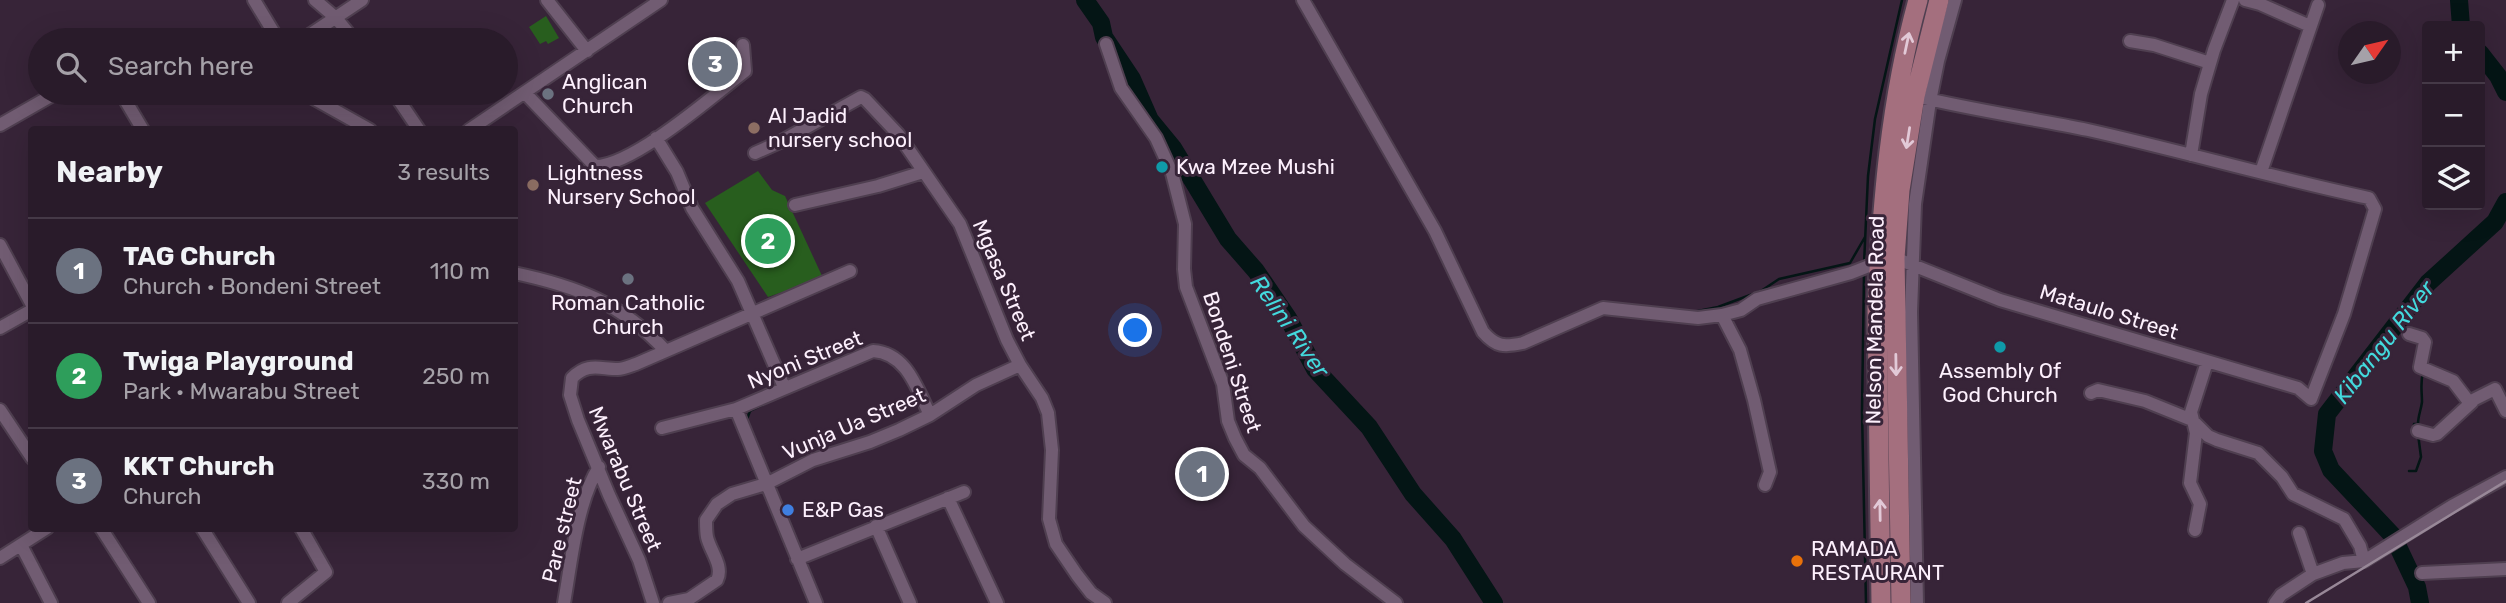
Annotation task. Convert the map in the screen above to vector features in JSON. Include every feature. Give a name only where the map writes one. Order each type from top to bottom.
[{"type":"main road","name":"Nelson Mandela Road","points":[[1881,603],[1877,322],[1896,261],[1884,188],[1892,121],[1918,0]]},
{"type":"main road","name":"Nelson Mandela Road","points":[[1901,603],[1896,261],[1900,190],[1922,99],[1939,0]]},
{"type":"street","points":[[254,0],[270,28]]},
{"type":"street","points":[[315,0],[344,28]]},
{"type":"street","points":[[321,28],[362,0]]},
{"type":"street","points":[[547,0],[587,51]]},
{"type":"street","points":[[1303,0],[1435,231],[1483,332],[1492,342],[1510,346],[1523,343],[1603,308],[1698,318],[1722,315],[1741,310],[1757,299],[1896,261],[1912,385],[1917,603]]},
{"type":"street","points":[[1955,0],[1938,61],[1922,99],[2086,130],[2261,172],[2318,5]]},
{"type":"street","points":[[2191,155],[2201,94],[2233,0]]},
{"type":"street","points":[[2245,0],[2310,26]]},
{"type":"street","points":[[518,95],[525,93],[587,51],[653,2]]},
{"type":"street","points":[[2130,41],[2154,45],[2210,64]]},
{"type":"street","name":"Bondeni Street","points":[[1106,44],[1121,88],[1156,138],[1172,173],[1185,225],[1186,287],[1223,384],[1228,421],[1234,438],[1244,455],[1260,468],[1304,526],[1345,564],[1396,603]]},
{"type":"street","points":[[525,93],[595,166],[605,166],[682,122],[745,71],[743,45]]},
{"type":"street","name":"Mgasa Street","points":[[755,153],[860,97],[898,134],[952,209],[1007,340],[1042,398],[1048,413],[1052,450],[1049,519],[1056,544],[1091,593],[1105,603]]},
{"type":"street","points":[[0,125],[35,105]]},
{"type":"street","points":[[128,105],[141,126]]},
{"type":"street","points":[[325,105],[363,126]]},
{"type":"street","points":[[402,105],[416,126]]},
{"type":"street","points":[[474,126],[498,105]]},
{"type":"street","points":[[656,138],[677,172],[692,208],[738,281],[783,387]]},
{"type":"street","points":[[796,205],[878,186],[923,172]]},
{"type":"street","name":"Mataulo Street","points":[[1896,261],[2000,300],[2298,388],[2311,399],[2344,314],[2375,207],[2369,198],[2261,172]]},
{"type":"street","points":[[0,245],[28,300]]},
{"type":"street","name":"Mwarabu Street","points":[[653,603],[639,560],[609,495],[570,395],[572,378],[588,367],[620,369],[850,271]]},
{"type":"street","points":[[518,274],[578,290],[620,310],[665,350]]},
{"type":"street","points":[[0,328],[28,310]]},
{"type":"street","points":[[1722,315],[1740,350],[1754,400],[1770,472],[1765,485]]},
{"type":"street","points":[[2409,334],[2422,338],[2425,342],[2420,367],[2448,377],[2467,400],[2472,402]]},
{"type":"street","name":"Nyoni Street","points":[[662,428],[736,409],[873,351],[892,354],[901,362],[930,415]]},
{"type":"street","points":[[2195,530],[2200,504],[2190,483],[2196,433],[2192,406],[2207,362]]},
{"type":"street","name":"Vunja Ua Street","points":[[676,603],[695,596],[718,580],[720,576],[708,540],[706,520],[718,504],[732,494],[766,484],[813,460],[870,442],[930,415],[976,385],[1020,365]]},
{"type":"street","points":[[2418,431],[2437,434],[2472,402],[2495,389],[2506,411]]},
{"type":"street","points":[[2091,393],[2098,390],[2145,401],[2192,420],[2208,436],[2258,453],[2282,477],[2293,494],[2344,519],[2370,557]]},
{"type":"street","points":[[736,409],[816,603]]},
{"type":"street","points":[[0,410],[28,452]]},
{"type":"street","name":"Pare street","points":[[564,603],[585,498],[590,480],[599,467]]},
{"type":"street","points":[[2275,603],[2281,595],[2314,574],[2343,563],[2370,557],[2489,484],[2506,477]]},
{"type":"street","points":[[797,559],[964,492]]},
{"type":"street","points":[[947,498],[998,603]]},
{"type":"street","points":[[876,526],[910,603]]},
{"type":"street","points":[[0,558],[41,532]]},
{"type":"street","points":[[104,532],[149,603]]},
{"type":"street","points":[[205,532],[249,603]]},
{"type":"street","points":[[288,603],[325,575],[323,566],[303,532]]},
{"type":"street","points":[[2299,533],[2314,574]]},
{"type":"street","points":[[21,545],[51,603]]},
{"type":"street","points":[[2422,573],[2506,569]]},
{"type":"green space","points":[[546,16],[559,38],[548,44],[546,41],[540,44],[529,27]]},
{"type":"green space","points":[[758,171],[772,190],[785,196],[823,278],[768,297],[705,203]]},
{"type":"waterway","name":"Relini River","points":[[1085,0],[1101,23],[1104,37],[1132,79],[1150,120],[1173,148],[1228,239],[1256,271],[1288,318],[1315,369],[1369,427],[1413,494],[1453,539],[1494,603]]},
{"type":"waterway","points":[[1311,0],[1315,10]]},
{"type":"waterway","points":[[1864,264],[1868,176],[1875,119],[1902,0]]},
{"type":"waterway","name":"Kibangu River","points":[[2459,0],[2461,21]]},
{"type":"waterway","name":"Kibangu River","points":[[2485,59],[2506,92]]},
{"type":"waterway","name":"Kibangu River","points":[[2420,603],[2417,587],[2393,536],[2331,470],[2323,451],[2327,414],[2428,283],[2495,222],[2506,202]]},
{"type":"waterway","points":[[1693,312],[1718,307],[1761,291],[1779,279],[1850,263],[1865,237]]},
{"type":"waterway","points":[[1864,274],[1862,411],[1866,603]]},
{"type":"waterway","points":[[1463,275],[1469,288]]},
{"type":"waterway","points":[[2414,429],[2414,424],[2418,424],[2422,405],[2423,372]]},
{"type":"waterway","points":[[746,422],[750,411],[774,399]]},
{"type":"waterway","points":[[2409,471],[2416,471],[2421,457],[2418,434]]},
{"type":"railway","points":[[2306,603],[2506,481]]},
{"type":"place","name":"KKT Church","points":[[715,64]]},
{"type":"place","name":"Anglican Church","points":[[548,94]]},
{"type":"place","name":"Al Jadid nursery school","points":[[754,128]]},
{"type":"place","name":"Kwa Mzee Mushi","points":[[1162,167]]},
{"type":"place","name":"Lightness Nursery School","points":[[533,185]]},
{"type":"place","name":"Twiga Playground","points":[[768,241]]},
{"type":"place","name":"Roman Catholic Church","points":[[628,279]]},
{"type":"place","name":"Assembly Of God Church","points":[[2000,347]]},
{"type":"place","name":"TAG Church","points":[[1202,474]]},
{"type":"place","name":"E&P Gas","points":[[788,510]]},
{"type":"place","name":"RAMADA RESTAURANT","points":[[1797,561]]}]
